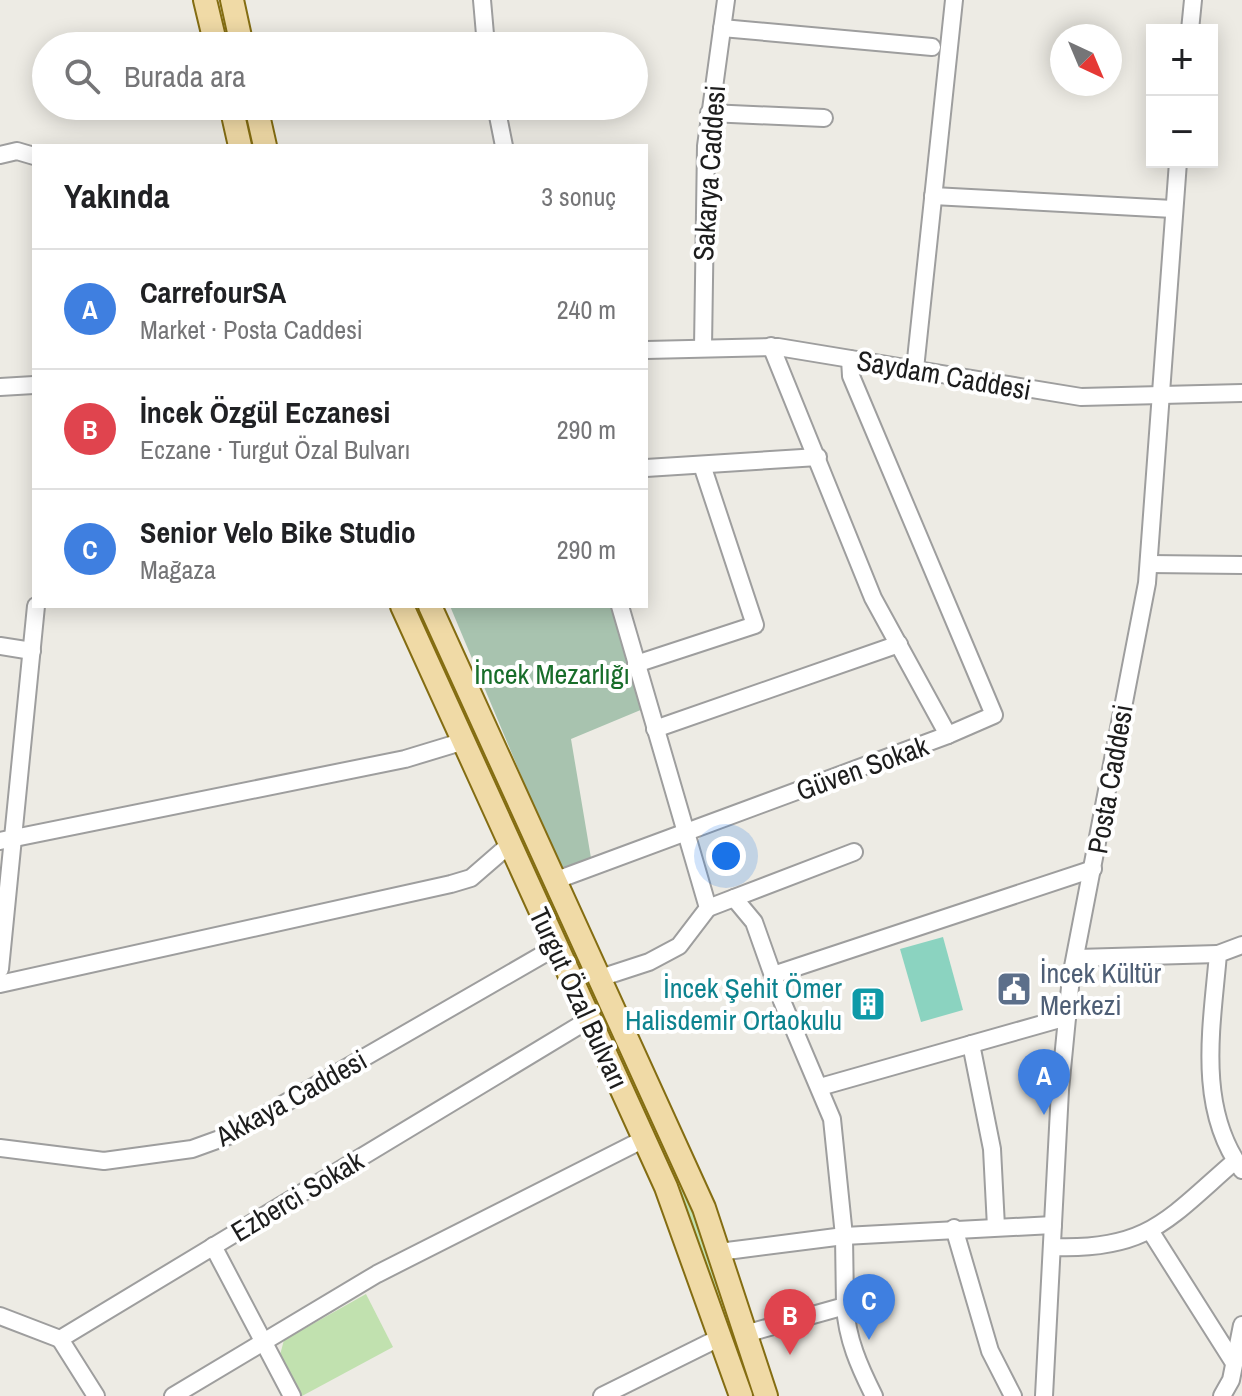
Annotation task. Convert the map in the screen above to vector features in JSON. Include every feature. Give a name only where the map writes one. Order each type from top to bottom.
[{"type":"main road","points":[[205,0],[213,32]]},
{"type":"main road","points":[[232,0],[239,32]]},
{"type":"main road","points":[[234,120],[240,144]]},
{"type":"main road","points":[[259,120],[265,144]]},
{"type":"main road","name":"Turgut Özal Bulvarı","points":[[403,608],[681,1225],[741,1396]]},
{"type":"main road","name":"Turgut Özal Bulvarı","points":[[431,608],[704,1208],[766,1396]]},
{"type":"street","points":[[482,0],[485,32]]},
{"type":"street","name":"Sakarya Caddesi","points":[[703,348],[704,175],[709,113],[726,0]]},
{"type":"street","points":[[915,369],[954,0]]},
{"type":"street","points":[[1191,24],[1193,0]]},
{"type":"street","points":[[722,28],[932,47]]},
{"type":"street","points":[[709,113],[824,118]]},
{"type":"street","points":[[499,120],[504,144]]},
{"type":"street","points":[[0,155],[17,151],[32,155]]},
{"type":"street","name":"Posta Caddesi","points":[[1044,1396],[1067,1017],[1149,564],[1177,168]]},
{"type":"street","points":[[933,196],[1173,209]]},
{"type":"street","name":"Saydam Caddesi","points":[[648,350],[771,346],[1081,397],[1242,393]]},
{"type":"street","name":"Güven Sokak","points":[[554,881],[948,735],[873,598],[818,457],[773,358],[771,346]]},
{"type":"street","points":[[850,359],[851,376],[994,715],[948,735]]},
{"type":"street","points":[[0,387],[32,385]]},
{"type":"street","points":[[648,468],[818,457]]},
{"type":"street","points":[[636,664],[755,625],[702,465]]},
{"type":"street","points":[[1149,564],[1242,565]]},
{"type":"street","points":[[0,969],[6,840],[36,608]]},
{"type":"street","points":[[621,608],[683,831],[708,908]]},
{"type":"street","points":[[655,729],[899,644]]},
{"type":"street","points":[[0,646],[32,651]]},
{"type":"street","points":[[6,840],[405,759],[461,742]]},
{"type":"street","points":[[0,984],[451,884],[471,878],[509,845]]},
{"type":"street","points":[[600,978],[649,962],[679,946],[708,908],[854,852]]},
{"type":"street","points":[[773,975],[1093,869]]},
{"type":"street","points":[[734,898],[754,922],[832,1119],[844,1236],[846,1327],[856,1359],[874,1396]]},
{"type":"street","points":[[1077,958],[1218,954],[1242,945]]},
{"type":"street","name":"Akkaya Caddesi","points":[[0,1148],[104,1161],[192,1149],[216,1141],[556,947]]},
{"type":"street","points":[[1052,1247],[1099,1247],[1151,1232],[1239,1165],[1220,1130],[1212,1090],[1211,1035],[1218,954]]},
{"type":"street","points":[[820,1087],[1067,1017]]},
{"type":"street","name":"Ezberci Sokak","points":[[60,1339],[590,1019]]},
{"type":"street","points":[[971,1044],[992,1149],[996,1227]]},
{"type":"street","points":[[173,1396],[377,1274],[644,1139]]},
{"type":"street","points":[[719,1252],[915,1230],[1053,1225]]},
{"type":"street","points":[[954,1228],[990,1351],[1011,1395]]},
{"type":"street","points":[[1151,1232],[1238,1354]]},
{"type":"street","points":[[213,1246],[292,1396]]},
{"type":"street","points":[[745,1334],[845,1306]]},
{"type":"street","points":[[0,1316],[60,1339],[96,1396]]},
{"type":"street","points":[[1222,1396],[1238,1354],[1242,1325]]},
{"type":"street","points":[[602,1396],[721,1337]]},
{"type":"green space","points":[[411,608],[419,608],[694,1206],[758,1396],[750,1396],[677,1184]]},
{"type":"green space","name":"İncek Mezarlığı","points":[[451,608],[616,608],[643,709],[571,739],[591,858],[562,873]]},
{"type":"green space","points":[[943,937],[963,1010],[921,1022],[900,949]]},
{"type":"green space","points":[[366,1294],[393,1347],[302,1396],[280,1355],[284,1340]]},
{"type":"place","name":"İncek Kültür Merkezi","points":[[1014,989]]},
{"type":"place","name":"İncek Şehit Ömer Halisdemir Ortaokulu","points":[[868,1004]]},
{"type":"place","name":"CarrefourSA","points":[[1044,1115]]},
{"type":"place","name":"Senior Velo Bike Studio","points":[[869,1340]]},
{"type":"place","name":"İncek Özgül Eczanesi","points":[[790,1355]]}]
